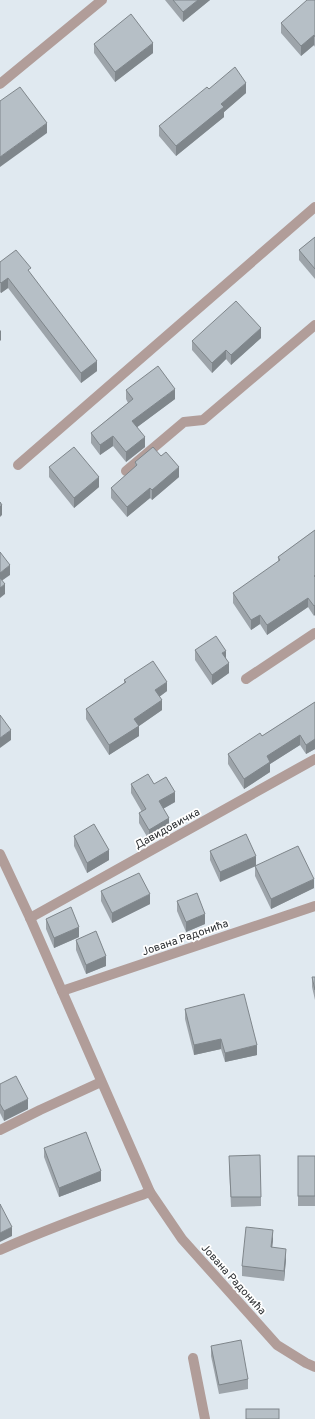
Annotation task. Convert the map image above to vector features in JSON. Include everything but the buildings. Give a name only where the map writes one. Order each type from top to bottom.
[{"type":"street","points":[[0,84],[102,0]]},
{"type":"street","points":[[18,465],[315,207]]},
{"type":"street","points":[[126,471],[184,422],[203,420],[315,325]]},
{"type":"street","points":[[246,679],[315,633]]},
{"type":"street","name":"Давидовичка","points":[[30,918],[315,760]]},
{"type":"street","name":"Јована Радонића","points":[[0,854],[30,918],[150,1192],[182,1239],[277,1346],[315,1367]]},
{"type":"street","name":"Јована Радонића","points":[[62,991],[315,906]]},
{"type":"street","points":[[0,1130],[101,1082]]},
{"type":"street","points":[[0,1250],[66,1223],[150,1192]]},
{"type":"street","points":[[193,1358],[205,1419]]}]
